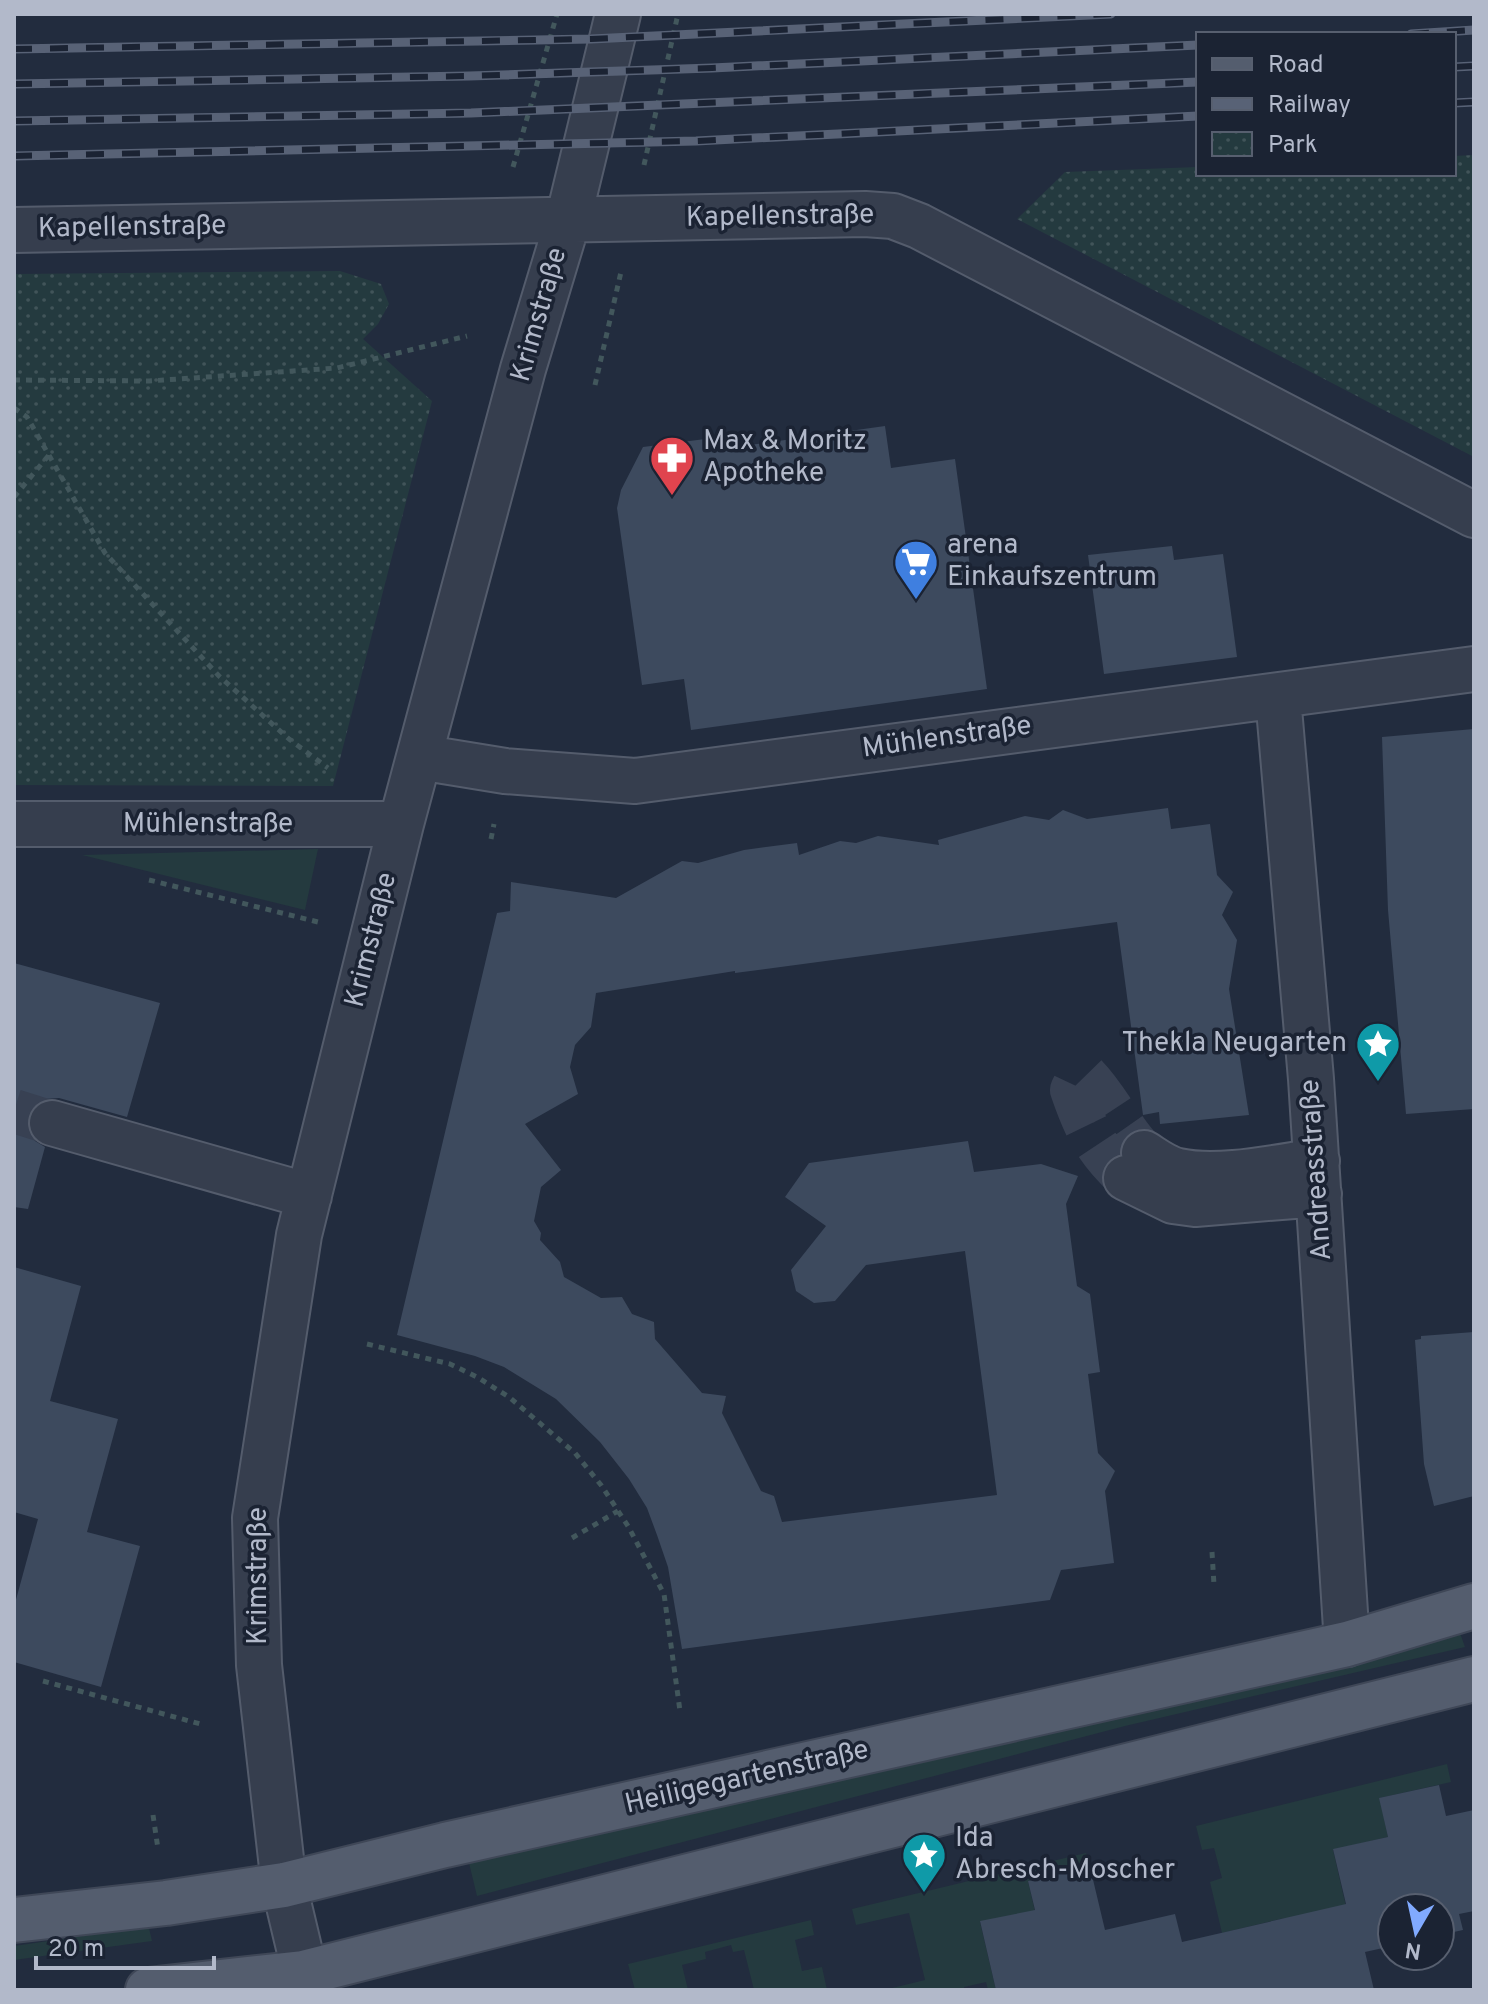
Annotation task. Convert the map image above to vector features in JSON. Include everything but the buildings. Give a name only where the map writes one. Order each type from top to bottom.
[{"type":"main road","name":"Heiligegartenstraße","points":[[14,1920],[166,1903],[284,1885],[445,1845],[1347,1644],[1474,1606]]},
{"type":"main road","points":[[148,1990],[306,1981],[1474,1679]]},
{"type":"street","name":"Krimstraße","points":[[306,1981],[284,1885],[259,1665],[255,1518],[299,1235],[401,824],[523,369],[568,220],[618,14]]},
{"type":"street","name":"Kapellenstraße","points":[[14,230],[865,214],[893,216],[933,233],[1474,515]]},
{"type":"street","name":"Mühlenstraße","points":[[419,757],[505,771],[635,781],[1474,669]]},
{"type":"street","name":"Andreasstraße","points":[[1278,697],[1318,1177],[1347,1644]]},
{"type":"street","name":"Mühlenstraße","points":[[14,824],[401,824]]},
{"type":"street","points":[[52,1123],[309,1196]]},
{"type":"street","points":[[1135,1166],[1162,1165],[1198,1173],[1318,1177]]},
{"type":"path","points":[[510,180],[557,14]]},
{"type":"path","points":[[640,179],[678,14]]},
{"type":"path","points":[[595,385],[624,260]]},
{"type":"path","points":[[14,380],[149,381],[337,368],[467,336]]},
{"type":"path","points":[[14,408],[27,417],[105,553],[219,676],[289,739],[330,770]]},
{"type":"path","points":[[14,497],[49,455]]},
{"type":"path","points":[[138,878],[323,923]]},
{"type":"path","points":[[367,1344],[450,1364],[509,1397],[575,1453],[618,1511],[664,1594],[680,1711]]},
{"type":"path","points":[[572,1538],[618,1511]]},
{"type":"path","points":[[1212,1552],[1214,1585]]},
{"type":"path","points":[[43,1681],[204,1725]]},
{"type":"path","points":[[153,1815],[158,1852]]},
{"type":"green space","points":[[1474,155],[1474,457],[1017,219],[1065,172],[1196,167],[1196,176],[1456,176],[1456,156]]},
{"type":"green space","points":[[340,271],[381,284],[389,304],[378,324],[363,339],[432,401],[333,786],[14,785],[14,274]]},
{"type":"green space","points":[[318,849],[305,910],[82,855]]},
{"type":"green space","points":[[1460,1633],[1465,1647],[1125,1726],[477,1896],[469,1863],[1320,1668]]},
{"type":"green space","points":[[1447,1764],[1451,1782],[1380,1798],[1388,1837],[1333,1850],[1347,1911],[1280,1919],[1222,1933],[1210,1882],[1222,1878],[1214,1848],[1202,1850],[1196,1826]]},
{"type":"green space","points":[[1086,1853],[1090,1867],[1028,1881],[1036,1916],[1013,1915],[980,1922],[996,1990],[988,1990],[986,1982],[964,1987],[965,1990],[884,1990],[925,1980],[909,1913],[856,1925],[852,1909]]},
{"type":"green space","points":[[811,1920],[814,1935],[795,1940],[802,1971],[822,1967],[827,1990],[754,1990],[744,1950],[733,1952],[731,1945],[705,1952],[706,1959],[682,1965],[688,1990],[635,1990],[628,1964]]},
{"type":"green space","points":[[148,1924],[152,1941],[14,1960],[14,1946]]},
{"type":"tunnel","points":[[1126,1178],[1099,1148],[1082,1116],[1072,1090],[1081,1071],[1144,1153]]},
{"type":"tunnel","points":[[14,1111],[52,1123]]},
{"type":"railway","points":[[14,49],[591,39],[1111,14]]},
{"type":"railway","points":[[1442,32],[1474,30]]},
{"type":"railway","points":[[14,84],[469,76],[1196,45]]},
{"type":"railway","points":[[1456,67],[1474,66]]},
{"type":"railway","points":[[14,121],[471,113],[1196,82]]},
{"type":"railway","points":[[1456,103],[1474,102]]},
{"type":"railway","points":[[14,156],[696,141],[1196,116]]},
{"type":"place","name":"Max & Moritz Apotheke","points":[[672,497]]},
{"type":"place","name":"arena Einkaufszentrum","points":[[916,601]]},
{"type":"place","name":"Thekla Neugarten","points":[[1378,1083]]},
{"type":"place","name":"Ida Abresch-Moscher","points":[[924,1894]]}]
